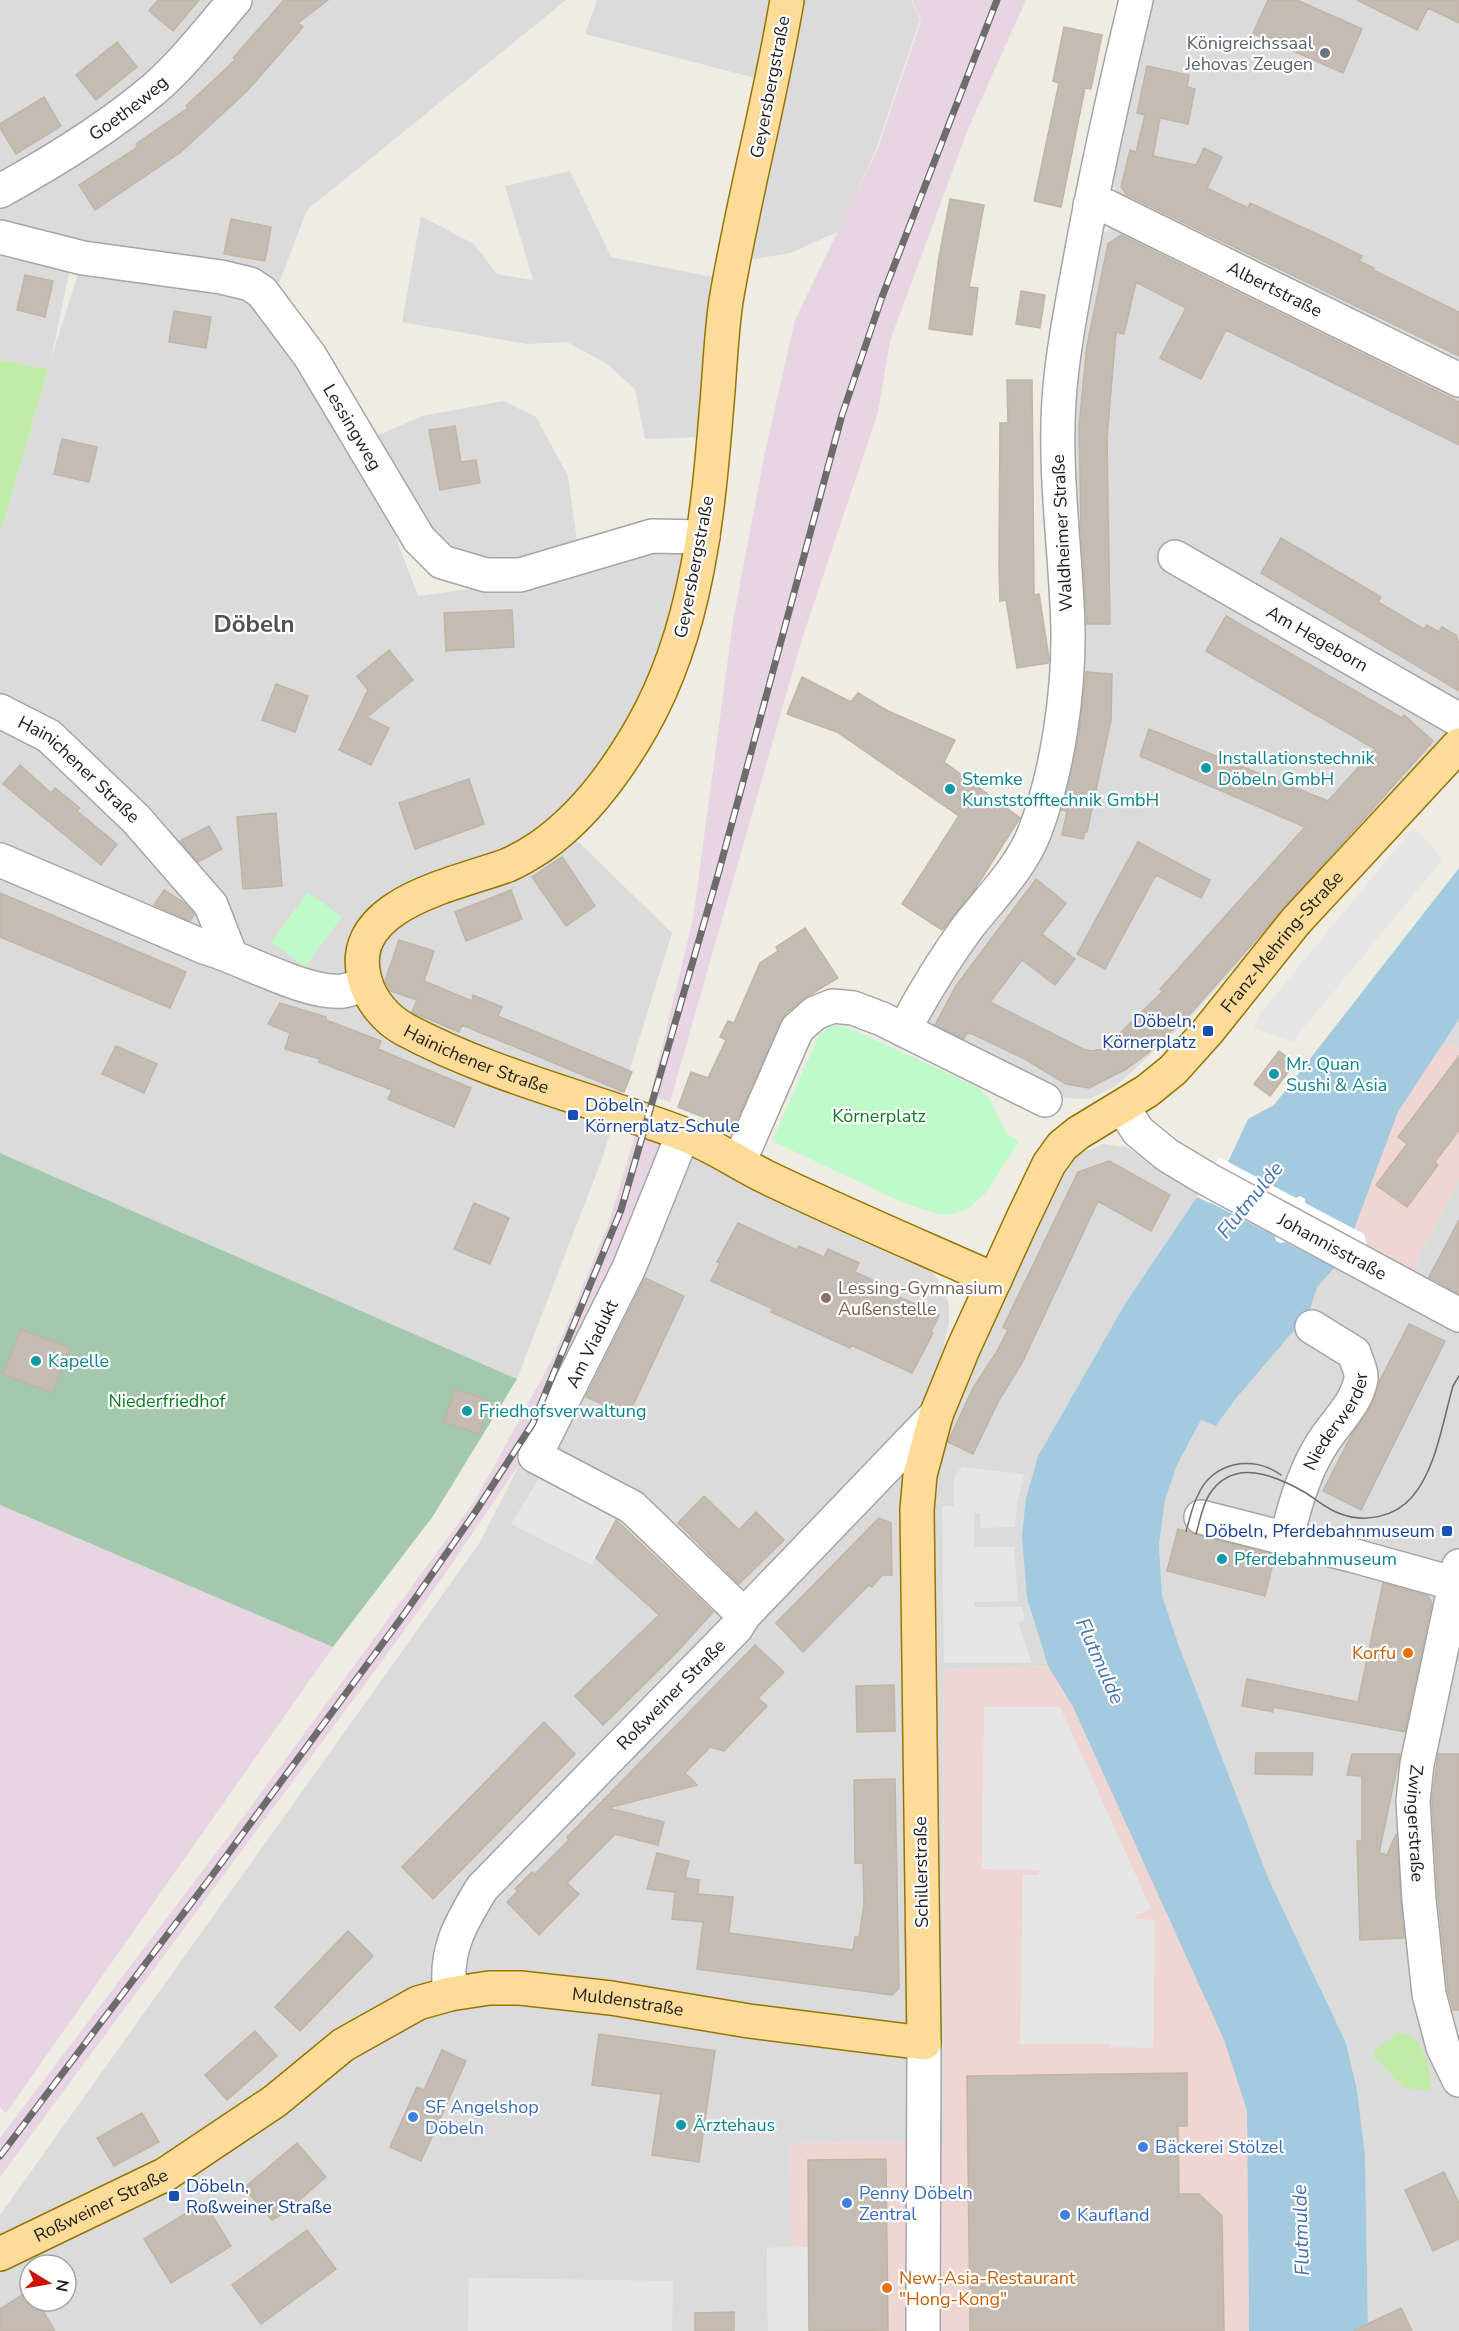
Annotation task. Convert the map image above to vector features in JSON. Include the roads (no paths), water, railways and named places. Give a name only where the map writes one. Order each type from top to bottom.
[{"type":"main road","name":"Geyersbergstraße","points":[[366,984],[362,966],[363,950],[371,935],[391,911],[399,904],[450,883],[512,863],[541,846],[590,800],[613,771],[641,729],[663,688],[677,654],[689,611],[703,537],[712,471],[726,305],[787,0]]},
{"type":"main road","name":"Franz-Mehring-Straße","points":[[995,1280],[1049,1164],[1062,1146],[1123,1108],[1173,1070],[1208,1031],[1296,921],[1459,745]]},
{"type":"main road","name":"Hainichener Straße","points":[[366,984],[374,1001],[386,1016],[410,1032],[465,1056],[682,1134],[739,1162]]},
{"type":"main road","points":[[739,1162],[763,1176],[995,1280],[936,1415]]},
{"type":"main road","name":"Schillerstraße","points":[[924,2043],[917,1510],[920,1475],[936,1415]]},
{"type":"main road","name":"Muldenstraße","points":[[343,2045],[418,2003],[450,1994],[489,1988],[611,1998],[761,2022],[924,2043]]},
{"type":"main road","name":"Roßweiner Straße","points":[[0,2254],[166,2174],[274,2101],[343,2045]]},
{"type":"street","name":"Goetheweg","points":[[0,191],[83,142],[154,88],[199,42],[235,0]]},
{"type":"street","name":"Waldheimer Straße","points":[[904,1030],[924,991],[1026,851],[1035,833],[1047,791],[1066,694],[1068,663],[1068,626],[1057,451],[1062,361],[1090,205],[1136,0]]},
{"type":"street","name":"Albertstraße","points":[[1090,205],[1108,207],[1459,380]]},
{"type":"street","name":"Lessingweg","points":[[0,237],[83,258],[221,277],[250,284],[262,292],[310,356],[419,539],[442,562],[486,575],[520,575],[652,536],[703,537]]},
{"type":"street","name":"Am Hegeborn","points":[[1174,557],[1459,720]]},
{"type":"street","name":"Hainichener Straße","points":[[0,711],[49,736],[136,819],[211,905],[230,954]]},
{"type":"street","points":[[0,860],[204,947],[230,954],[312,989],[343,991],[366,984]]},
{"type":"street","points":[[739,1162],[797,1029],[815,1013],[834,1006],[853,1008],[904,1030],[1045,1100]]},
{"type":"street","name":"Johannisstraße","points":[[1123,1108],[1138,1131],[1167,1155],[1207,1179],[1459,1315]]},
{"type":"street","name":"Am Viadukt","points":[[682,1134],[628,1268],[535,1456],[632,1507],[744,1615]]},
{"type":"street","name":"Niederwerder","points":[[1287,1538],[1294,1506],[1311,1464],[1322,1444],[1354,1399],[1362,1377],[1354,1353],[1312,1328]]},
{"type":"street","name":"Roßweiner Straße","points":[[450,1994],[447,1973],[452,1947],[465,1917],[482,1888],[736,1628],[744,1615],[936,1415]]},
{"type":"street","points":[[1201,1517],[1458,1578]]},
{"type":"street","name":"Zwingerstraße","points":[[1458,1578],[1417,1764],[1413,1801],[1424,1953],[1434,2018],[1451,2042],[1459,2080]]},
{"type":"street","name":"Schillerstraße","points":[[923,2331],[924,2043]]},
{"type":"water","name":"Flutmulde","points":[[1459,868],[1459,1019],[1398,1112],[1355,1227],[1339,1263],[1317,1287],[1309,1313],[1233,1402],[1216,1426],[1201,1420],[1177,1465],[1165,1500],[1159,1545],[1162,1595],[1179,1646],[1269,1880],[1346,2043],[1357,2090],[1365,2155],[1368,2331],[1249,2331],[1247,2111],[1224,2040],[1073,1707],[1048,1666],[1027,1598],[1022,1536],[1026,1498],[1038,1456],[1126,1302],[1197,1197],[1209,1203],[1248,1119],[1274,1105]]},
{"type":"tram line","points":[[1196,1534],[1209,1495],[1219,1483],[1230,1476],[1242,1473],[1255,1473],[1281,1480],[1332,1510],[1350,1517],[1370,1518],[1388,1514],[1397,1509],[1412,1497],[1427,1473],[1438,1444],[1453,1386],[1459,1376]]},
{"type":"tram line","points":[[1186,1531],[1194,1504],[1204,1484],[1223,1469],[1246,1463],[1270,1468],[1281,1475]]},
{"type":"railway","points":[[0,2156],[211,1877],[405,1613],[476,1511],[533,1423],[621,1210],[719,871],[842,415],[882,297],[997,0]]},
{"type":"place","name":"Königreichssaal Jehovas Zeugen","points":[[1325,53]]},
{"type":"place","name":"Installationstechnik Döbeln GmbH","points":[[1206,768]]},
{"type":"place","name":"Stemke Kunststofftechnik GmbH","points":[[950,789]]},
{"type":"place","name":"Döbeln, Körnerplatz","points":[[1208,1031]]},
{"type":"place","name":"Mr. Quan Sushi & Asia","points":[[1274,1074]]},
{"type":"place","name":"Döbeln, Körnerplatz-Schule","points":[[573,1115]]},
{"type":"place","name":"Lessing-Gymnasium Außenstelle","points":[[826,1298]]},
{"type":"place","name":"Kapelle","points":[[36,1361]]},
{"type":"place","name":"Friedhofsverwaltung","points":[[467,1411]]},
{"type":"place","name":"Döbeln, Pferdebahnmuseum","points":[[1447,1531]]},
{"type":"place","name":"Pferdebahnmuseum","points":[[1222,1559]]},
{"type":"place","name":"Korfu","points":[[1408,1653]]},
{"type":"place","name":"SF Angelshop Döbeln","points":[[413,2117]]},
{"type":"place","name":"Ärztehaus","points":[[681,2125]]},
{"type":"place","name":"Bäckerei Stölzel","points":[[1143,2147]]},
{"type":"place","name":"Döbeln, Roßweiner Straße","points":[[174,2196]]},
{"type":"place","name":"Penny Döbeln Zentral","points":[[847,2203]]},
{"type":"place","name":"Kaufland","points":[[1065,2215]]},
{"type":"place","name":"New-Asia-Restaurant \"Hong-Kong\"","points":[[887,2288]]},
{"type":"district","name":"Döbeln","points":[[254,624]]},
{"type":"park label","name":"Körnerplatz","points":[[879,1116]]},
{"type":"park label","name":"Niederfriedhof","points":[[167,1401]]}]
